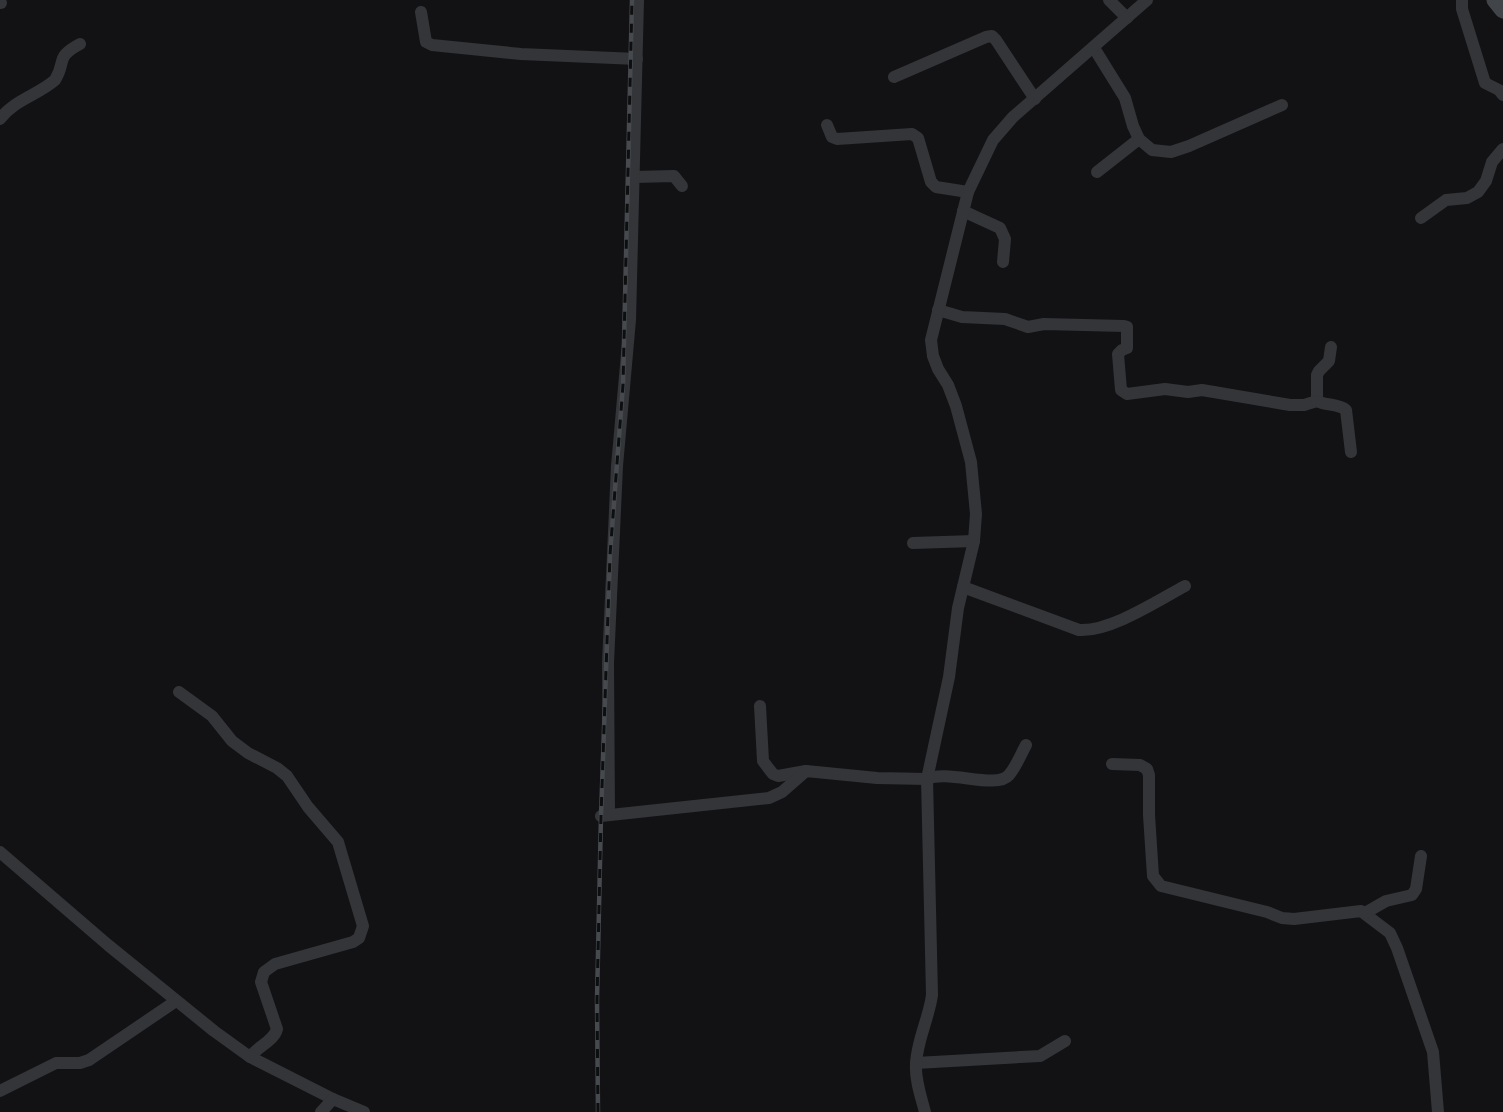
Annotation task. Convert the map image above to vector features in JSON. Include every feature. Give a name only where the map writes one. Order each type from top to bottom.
[{"type":"street","points":[[638,0],[630,320],[617,466],[608,663],[605,815],[769,798],[782,792],[806,771]]},
{"type":"street","points":[[1109,0],[1127,18]]},
{"type":"street","points":[[925,1112],[916,1075],[916,1063],[932,995],[927,779],[949,677],[963,587],[974,541],[976,514],[971,462],[956,406],[948,385],[938,369],[933,356],[931,340],[968,192],[993,140],[1035,99],[1147,0]]},
{"type":"street","points":[[1462,0],[1462,9],[1485,83],[1499,90],[1503,95]]},
{"type":"street","points":[[1496,0],[1503,10]]},
{"type":"street","points":[[421,12],[426,42],[432,45],[521,54],[637,59]]},
{"type":"street","points":[[894,77],[986,37],[992,36],[1035,99]]},
{"type":"street","points":[[0,119],[6,110],[55,80],[65,53],[80,44]]},
{"type":"street","points":[[1094,48],[1125,98],[1133,126],[1139,139],[1152,150],[1171,152],[1189,146],[1282,105]]},
{"type":"street","points":[[827,125],[832,137],[837,139],[912,134],[918,138],[931,182],[936,187],[968,192]]},
{"type":"street","points":[[1097,172],[1139,139]]},
{"type":"street","points":[[1421,218],[1446,200],[1467,198],[1478,192],[1486,181],[1492,162],[1503,149]]},
{"type":"street","points":[[634,177],[674,176],[682,186]]},
{"type":"street","points":[[963,211],[1000,228],[1005,240],[1003,262]]},
{"type":"street","points":[[938,310],[962,317],[1005,319],[1028,327],[1044,324],[1124,326],[1129,331],[1127,348],[1118,354],[1121,390],[1127,394],[1165,389],[1188,392],[1202,390],[1290,405],[1317,401],[1340,406],[1346,410],[1351,452]]},
{"type":"street","points":[[1317,401],[1317,376],[1319,371],[1329,361],[1331,347]]},
{"type":"street","points":[[913,543],[974,541]]},
{"type":"street","points":[[963,587],[1079,630],[1086,631],[1103,628],[1185,586]]},
{"type":"street","points":[[180,692],[212,716],[232,741],[248,753],[277,768],[287,776],[308,807],[338,842],[351,892],[363,926],[359,938],[353,942],[275,964],[267,969],[261,982],[277,1029],[273,1038],[256,1049],[250,1057]]},
{"type":"street","points":[[760,706],[764,761],[773,774],[778,776],[806,771],[877,778],[927,779],[933,776],[994,780],[1005,778],[1009,775],[1026,745]]},
{"type":"street","points":[[1112,764],[1140,765],[1147,769],[1149,775],[1149,815],[1153,876],[1161,886],[1267,912],[1282,918],[1294,919],[1357,911],[1364,913],[1390,933],[1395,943],[1433,1052],[1438,1112]]},
{"type":"street","points":[[0,852],[176,1001],[250,1057],[333,1099],[364,1112]]},
{"type":"street","points":[[1364,913],[1386,901],[1412,895],[1416,889],[1421,856]]},
{"type":"street","points":[[0,1091],[56,1063],[80,1063],[89,1060],[176,1001]]},
{"type":"street","points":[[916,1063],[1040,1056],[1065,1041]]},
{"type":"street","points":[[321,1112],[333,1099]]},
{"type":"railway","points":[[598,1112],[597,1000],[601,816],[610,555],[623,385],[632,0]]}]
